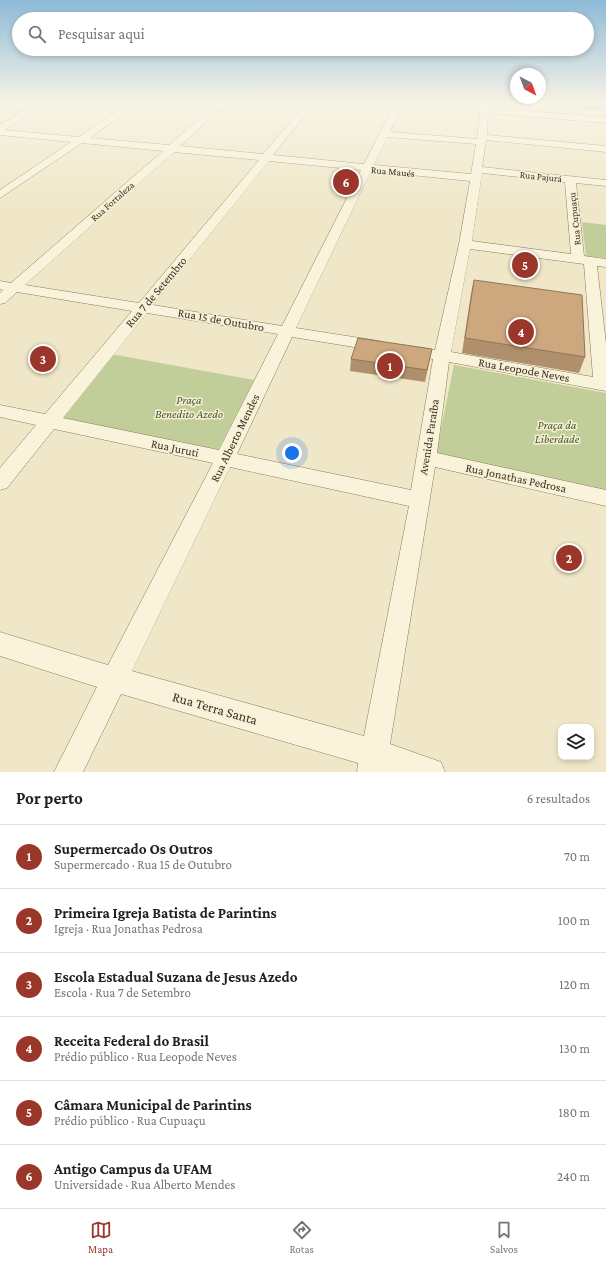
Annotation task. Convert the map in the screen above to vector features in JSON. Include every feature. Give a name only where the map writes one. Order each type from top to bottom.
[{"type":"street","name":"Rua Maués","points":[[69,139],[368,169],[475,174]]},
{"type":"street","name":"Rua Fortaleza","points":[[0,300],[182,139]]},
{"type":"street","name":"Rua 7 de Setembro","points":[[0,482],[282,139]]},
{"type":"street","name":"Rua Alberto Mendes","points":[[68,772],[113,679],[225,458],[382,139]]},
{"type":"street","points":[[466,139],[606,149]]},
{"type":"street","points":[[0,195],[79,140]]},
{"type":"street","name":"Avenida Paraíba","points":[[372,762],[420,500],[442,356],[465,244],[475,174],[482,140]]},
{"type":"street","name":"Rua Pajurá","points":[[475,174],[570,179],[606,183]]},
{"type":"street","name":"Rua Cupuaçu","points":[[570,179],[604,385]]},
{"type":"street","points":[[465,244],[606,263]]},
{"type":"street","name":"Rua 15 de Outubro","points":[[0,284],[286,332],[395,348]]},
{"type":"street","points":[[418,352],[442,356]]},
{"type":"street","name":"Rua Leopode Neves","points":[[442,356],[604,385]]},
{"type":"street","name":"Rua Juruti","points":[[0,411],[420,500]]},
{"type":"street","name":"Rua Jonathas Pedrosa","points":[[426,458],[606,498]]},
{"type":"street","name":"Rua Terra Santa","points":[[0,644],[372,762],[431,772]]},
{"type":"green space","points":[[582,222],[606,225],[606,258],[586,256]]},
{"type":"green space","name":"Praça Benedito Azedo","points":[[111,354],[254,380],[217,452],[58,419]]},
{"type":"green space","name":"Praça da Liberdade","points":[[454,365],[606,393],[606,491],[436,453]]},
{"type":"building","points":[[474,280],[582,295],[585,357],[465,338]]},
{"type":"building","points":[[358,338],[432,349],[427,370],[351,359]]},
{"type":"place","name":"Antigo Campus da UFAM","points":[[346,182]]},
{"type":"place","name":"Câmara Municipal de Parintins","points":[[525,265]]},
{"type":"place","name":"Receita Federal do Brasil","points":[[521,332]]},
{"type":"place","name":"Escola Estadual Suzana de Jesus Azedo","points":[[43,359]]},
{"type":"place","name":"Supermercado Os Outros","points":[[390,366]]},
{"type":"place","name":"Primeira Igreja Batista de Parintins","points":[[569,558]]}]
